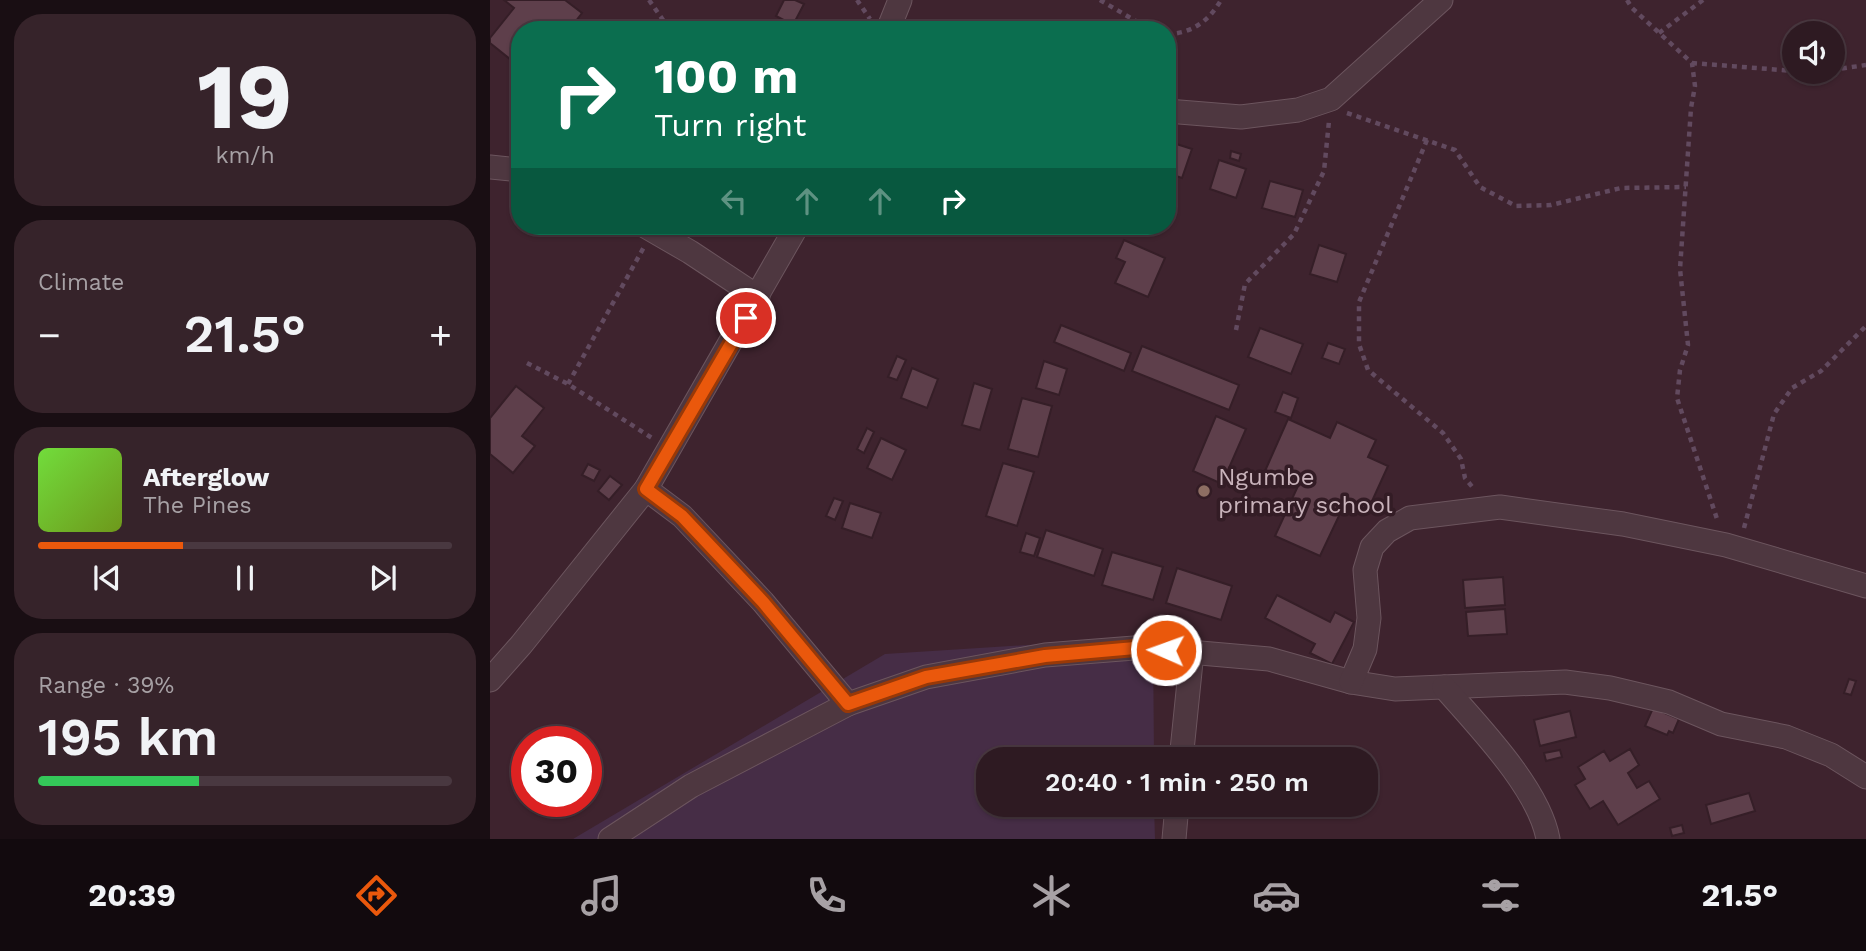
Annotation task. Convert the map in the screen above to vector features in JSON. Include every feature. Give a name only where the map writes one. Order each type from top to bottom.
[{"type":"street","points":[[892,21],[900,0]]},
{"type":"street","points":[[1176,112],[1241,117],[1298,110],[1331,99],[1441,0]]},
{"type":"street","points":[[490,167],[511,169]]},
{"type":"street","points":[[660,235],[758,297]]},
{"type":"street","points":[[490,680],[646,489],[792,235]]},
{"type":"street","points":[[646,489],[682,516],[700,535],[794,638],[848,704]]},
{"type":"street","points":[[1351,682],[1365,649],[1368,618],[1365,570],[1372,547],[1387,531],[1410,518],[1500,507],[1623,524],[1732,547],[1866,586]]},
{"type":"street","points":[[610,839],[691,786],[848,704],[926,677],[1045,656],[1135,648],[1269,659],[1351,682],[1395,689],[1565,682],[1610,688],[1669,702],[1721,724],[1786,737],[1831,755],[1866,777]]},
{"type":"street","points":[[1182,747],[1192,652]]},
{"type":"street","points":[[1444,687],[1512,768],[1535,804],[1548,839]]},
{"type":"street","points":[[1174,839],[1176,817]]},
{"type":"path","points":[[649,0],[664,21]]},
{"type":"path","points":[[856,0],[862,10]]},
{"type":"path","points":[[1100,0],[1136,21]]},
{"type":"path","points":[[1176,34],[1208,20],[1221,0]]},
{"type":"path","points":[[1627,0],[1692,62],[1782,70]]},
{"type":"path","points":[[1659,33],[1703,0]]},
{"type":"path","points":[[1692,62],[1695,86],[1679,269],[1688,345],[1680,370],[1677,398],[1706,490],[1732,547]]},
{"type":"path","points":[[1845,68],[1866,65]]},
{"type":"path","points":[[1331,99],[1349,114],[1455,150],[1480,187],[1516,206],[1551,205],[1621,188],[1686,187]]},
{"type":"path","points":[[1236,330],[1245,284],[1294,234],[1324,171],[1331,99]]},
{"type":"path","points":[[1427,140],[1359,302],[1359,344],[1368,370],[1443,433],[1461,459],[1465,478],[1477,493],[1500,507]]},
{"type":"path","points":[[568,384],[645,235]]},
{"type":"path","points":[[1732,547],[1774,414],[1792,388],[1821,371],[1866,326]]},
{"type":"path","points":[[527,363],[568,384],[670,450]]},
{"type":"shaded area","points":[[1153,637],[1154,747],[976,747],[976,817],[1154,817],[1155,839],[573,839],[885,654]]},
{"type":"building","points":[[504,0],[565,0],[582,13],[576,21],[511,21],[511,60],[490,43],[490,38],[514,8]]},
{"type":"building","points":[[784,0],[795,0],[804,4],[795,21],[785,21],[776,16]]},
{"type":"building","points":[[1176,144],[1192,149],[1182,178],[1176,176]]},
{"type":"building","points":[[1231,151],[1241,154],[1239,161],[1230,158]]},
{"type":"building","points":[[1219,160],[1246,169],[1236,198],[1210,189]]},
{"type":"building","points":[[1270,181],[1303,190],[1295,217],[1262,208]]},
{"type":"building","points":[[1124,240],[1165,258],[1148,297],[1115,283],[1125,262],[1116,258]]},
{"type":"building","points":[[1319,245],[1346,254],[1337,282],[1310,274]]},
{"type":"building","points":[[1061,325],[1131,353],[1124,371],[1054,342]]},
{"type":"building","points":[[1260,328],[1303,344],[1291,374],[1248,357]]},
{"type":"building","points":[[1328,343],[1345,349],[1339,364],[1322,358]]},
{"type":"building","points":[[1142,346],[1239,385],[1229,410],[1132,371]]},
{"type":"building","points":[[897,356],[906,360],[897,380],[888,377]]},
{"type":"building","points":[[1044,361],[1067,369],[1059,395],[1036,388]]},
{"type":"building","points":[[912,368],[938,379],[927,408],[901,398]]},
{"type":"building","points":[[974,383],[992,389],[980,430],[962,425]]},
{"type":"building","points":[[516,386],[544,408],[522,436],[535,446],[513,473],[490,454],[490,418]]},
{"type":"building","points":[[1283,392],[1298,398],[1291,418],[1275,412]]},
{"type":"building","points":[[1022,398],[1052,406],[1038,457],[1008,449]]},
{"type":"building","points":[[1216,416],[1246,429],[1222,484],[1193,471]]},
{"type":"building","points":[[1288,419],[1330,438],[1337,422],[1376,440],[1368,457],[1388,466],[1368,510],[1346,501],[1320,556],[1275,536],[1298,486],[1265,471]]},
{"type":"building","points":[[867,428],[874,432],[864,453],[857,449]]},
{"type":"building","points":[[881,438],[906,450],[892,480],[867,468]]},
{"type":"building","points":[[1003,463],[1034,472],[1017,526],[986,516]]},
{"type":"building","points":[[588,464],[600,470],[594,481],[582,475]]},
{"type":"building","points":[[610,476],[622,485],[609,500],[598,491]]},
{"type":"building","points":[[834,498],[843,501],[835,520],[826,516]]},
{"type":"building","points":[[850,503],[881,513],[872,538],[842,528]]},
{"type":"building","points":[[1046,530],[1103,549],[1094,576],[1037,557]]},
{"type":"building","points":[[1026,533],[1040,538],[1034,556],[1020,552]]},
{"type":"building","points":[[1112,552],[1163,567],[1153,600],[1102,585]]},
{"type":"building","points":[[1177,568],[1232,586],[1221,620],[1166,603]]},
{"type":"building","points":[[1503,577],[1505,605],[1465,608],[1463,580]]},
{"type":"building","points":[[1277,595],[1330,622],[1335,612],[1354,622],[1332,664],[1310,653],[1315,644],[1265,618]]},
{"type":"building","points":[[1505,609],[1507,634],[1468,636],[1466,612]]},
{"type":"building","points":[[1849,679],[1856,681],[1851,695],[1844,693]]},
{"type":"building","points":[[1653,708],[1679,719],[1673,733],[1669,731],[1667,735],[1645,726]]},
{"type":"building","points":[[1570,711],[1576,737],[1540,746],[1534,720]]},
{"type":"building","points":[[1630,749],[1639,765],[1628,773],[1637,788],[1649,781],[1660,799],[1618,825],[1603,801],[1590,809],[1575,785],[1585,779],[1578,767],[1604,751],[1610,761]]},
{"type":"building","points":[[1560,750],[1562,757],[1546,761],[1544,753]]},
{"type":"building","points":[[1749,793],[1755,811],[1711,824],[1706,805]]},
{"type":"building","points":[[1682,825],[1684,833],[1672,836],[1670,828]]},
{"type":"place","name":"Ngumbe primary school","points":[[1204,491]]},
{"type":"route","points":[[746,318],[646,489],[682,516],[763,602],[848,704],[926,677],[1045,656],[1135,648],[1166,650]]}]
